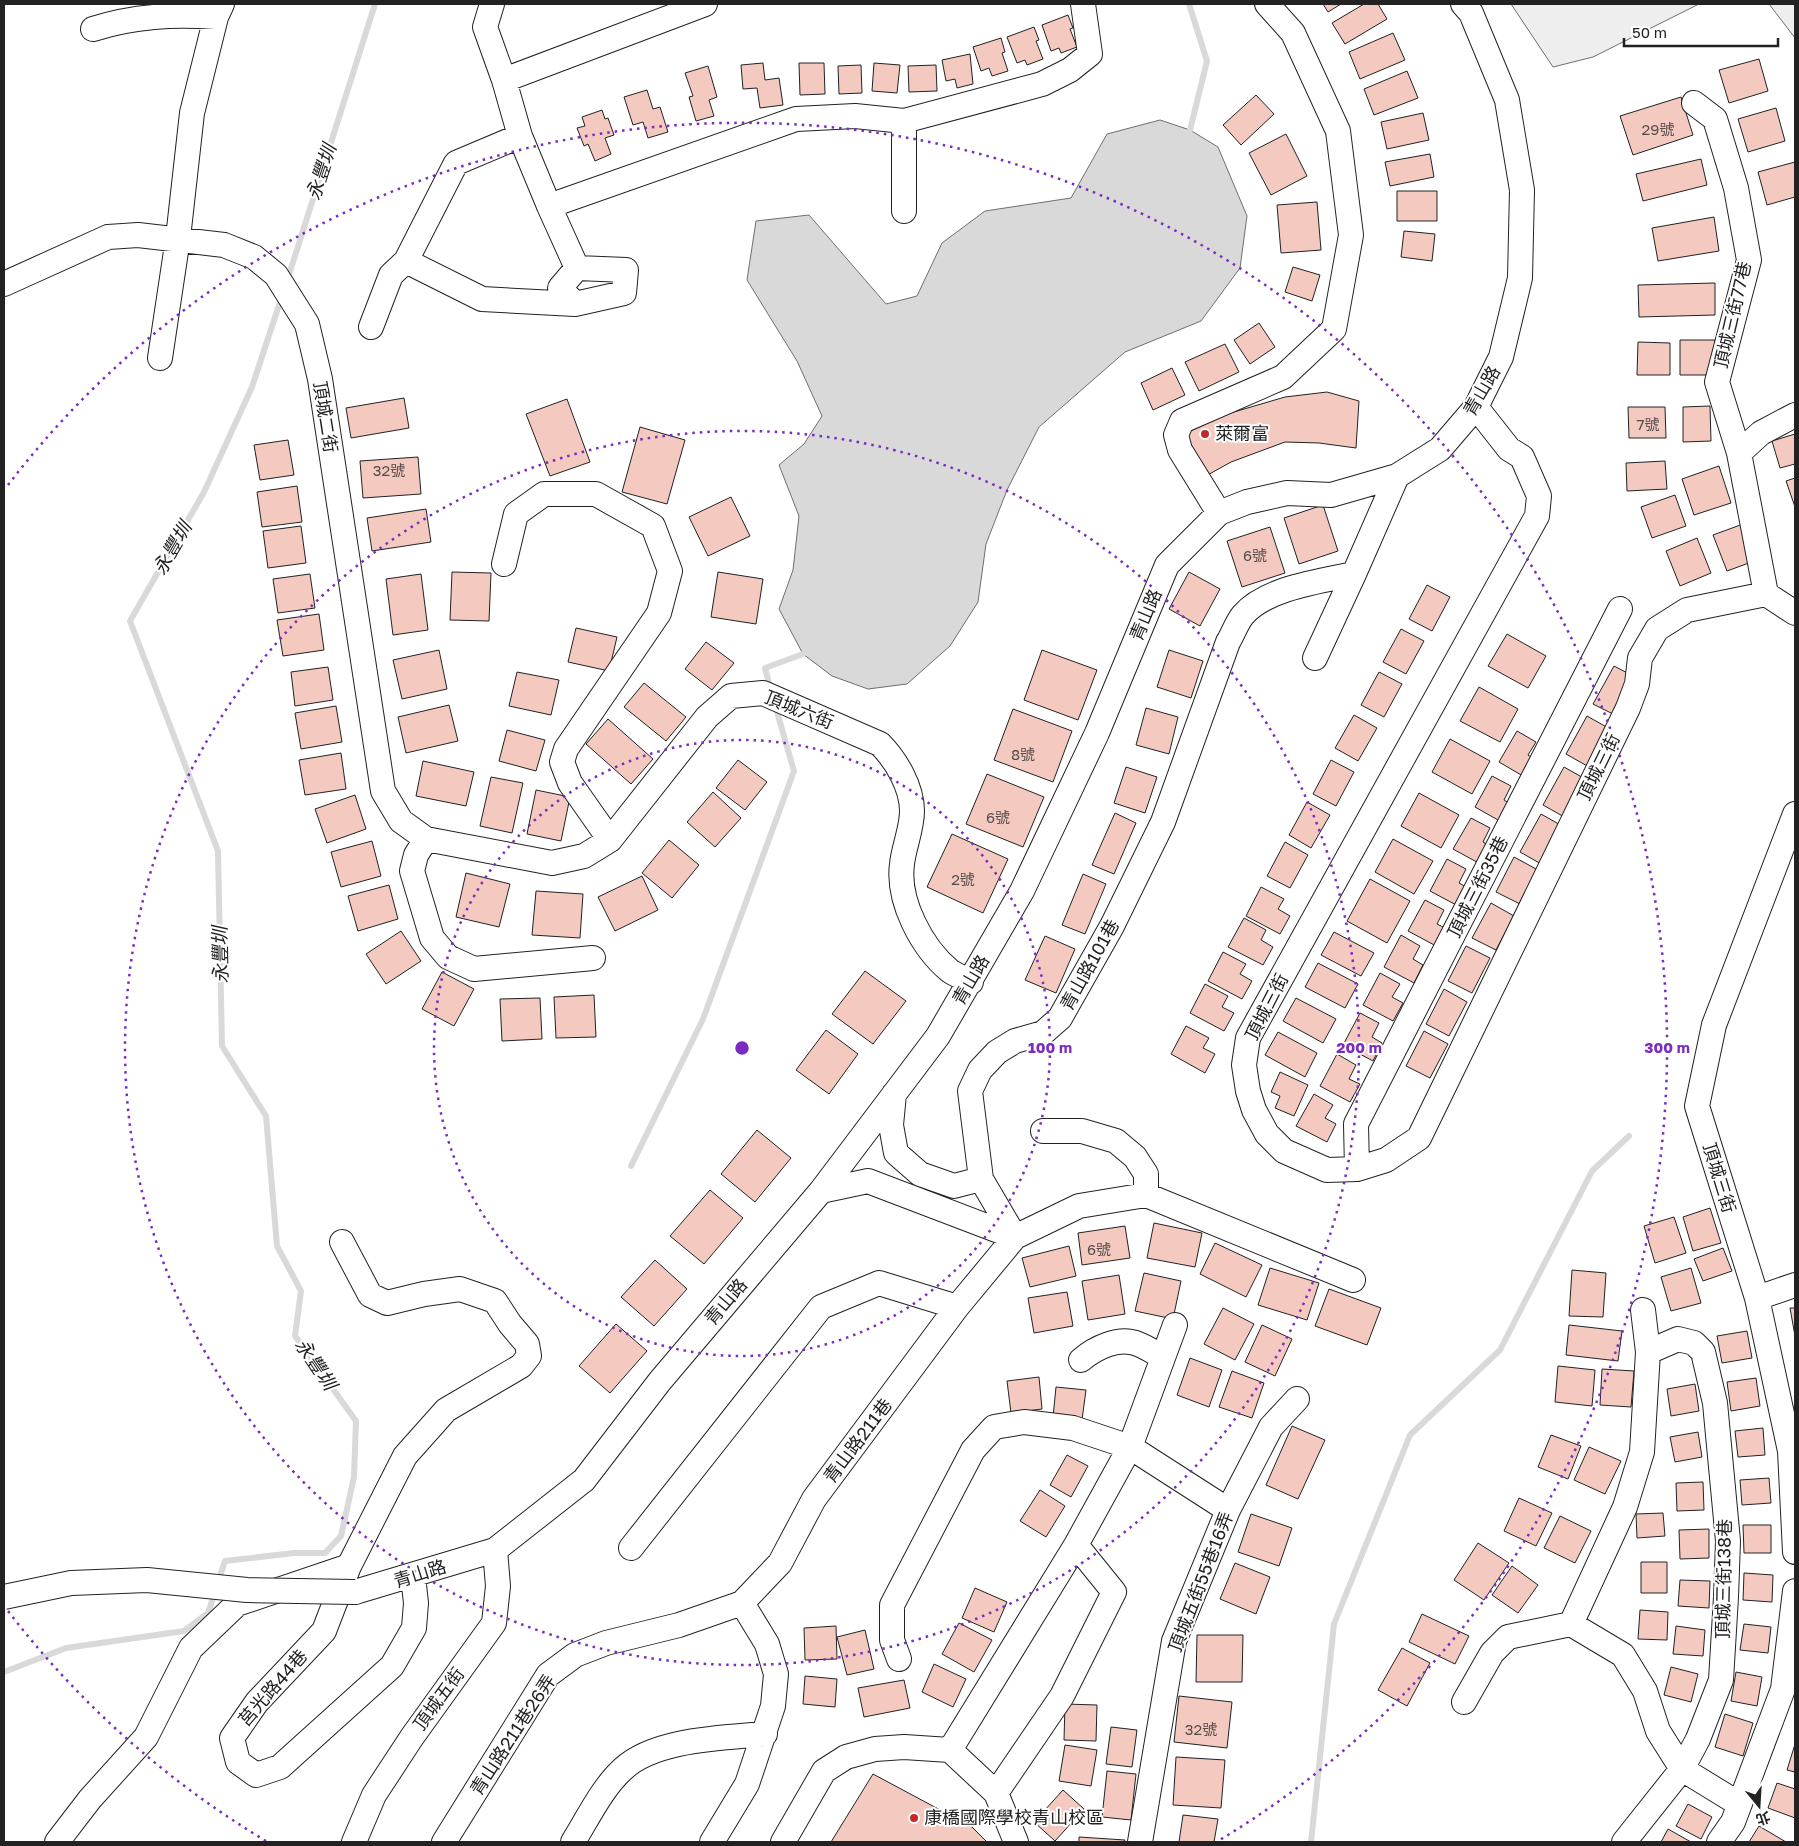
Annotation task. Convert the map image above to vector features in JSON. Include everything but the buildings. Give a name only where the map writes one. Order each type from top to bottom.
[{"type":"street","points":[[492,4],[485,27],[504,80],[520,136],[548,206],[577,268]]},
{"type":"street","points":[[504,80],[705,4]]},
{"type":"street","points":[[548,206],[796,119],[855,116],[904,121],[1042,84],[1070,70],[1090,54],[1082,4]]},
{"type":"street","points":[[1219,514],[1180,450],[1176,435],[1182,421],[1282,377],[1334,329],[1351,234],[1338,131],[1293,33],[1267,4]]},
{"type":"street","name":"青山路","points":[[4,1596],[71,1583],[147,1580],[248,1590],[355,1592],[495,1550],[584,1480],[660,1381],[821,1190],[938,1036],[1022,891],[1097,733],[1167,565],[1219,514],[1246,502],[1287,493],[1331,495],[1397,476],[1440,449],[1476,408],[1502,357],[1520,278],[1522,190],[1507,100],[1471,13],[1463,4]]},
{"type":"street","points":[[93,29],[118,21],[149,16],[219,10],[192,113],[178,238],[160,358]]},
{"type":"street","name":"頂城三街77巷","points":[[1694,103],[1715,119],[1736,188],[1748,260],[1717,382],[1739,453],[1766,594]]},
{"type":"street","points":[[904,121],[904,212]]},
{"type":"street","points":[[371,327],[391,275],[406,261],[456,163],[520,136]]},
{"type":"street","name":"頂城二街","points":[[4,284],[108,238],[138,235],[178,238],[224,245],[254,257],[276,275],[307,324],[320,379],[383,791],[401,821],[426,838]]},
{"type":"street","points":[[406,261],[482,299],[575,304],[624,293],[626,270],[577,268]]},
{"type":"street","points":[[575,304],[560,288],[577,268]]},
{"type":"street","name":"頂城三街","points":[[1476,408],[1509,449],[1522,457],[1539,496],[1537,516],[1248,1038],[1244,1065],[1248,1091],[1254,1110],[1267,1134],[1284,1151],[1327,1170],[1357,1169],[1386,1160],[1419,1138],[1628,708],[1637,684],[1640,658],[1657,629],[1688,610],[1766,594]]},
{"type":"street","points":[[1739,453],[1761,433],[1795,415]]},
{"type":"street","points":[[1315,658],[1397,476]]},
{"type":"street","points":[[504,564],[516,514],[544,494],[596,494],[653,526],[670,571],[660,612],[566,749],[562,762],[570,782],[610,840]]},
{"type":"street","name":"青山路101巷","points":[[1015,1237],[981,1179],[970,1091],[980,1070],[998,1052],[1015,1041],[1043,1033],[1060,1018],[1112,926],[1163,822],[1228,642],[1242,616],[1258,602],[1293,588],[1354,574]]},
{"type":"street","points":[[1766,594],[1795,613]]},
{"type":"street","name":"頂城三街35巷","points":[[1357,1169],[1356,1124],[1620,609]]},
{"type":"street","name":"頂城六街","points":[[426,838],[552,863],[584,856],[610,840],[707,717],[731,696],[763,693],[880,744],[894,758],[902,775],[912,811],[901,865],[904,895],[911,921],[950,971],[971,982]]},
{"type":"street","name":"頂城三街","points":[[1795,814],[1714,1025],[1697,1106],[1756,1298],[1790,1451],[1795,1552]]},
{"type":"street","points":[[426,838],[416,855],[412,871],[432,938],[448,957],[474,969],[593,958]]},
{"type":"street","points":[[894,1094],[891,1125],[896,1153],[920,1174],[954,1186],[981,1179]]},
{"type":"street","points":[[1043,1131],[1082,1131],[1116,1141],[1135,1157],[1146,1174],[1146,1195]]},
{"type":"street","points":[[821,1190],[868,1181],[1015,1237],[1079,1206],[1146,1195],[1354,1280]]},
{"type":"street","name":"青山路211巷","points":[[742,1603],[780,1563],[814,1499],[957,1307],[1015,1237]]},
{"type":"street","name":"莒光路44巷","points":[[342,1242],[370,1295],[387,1303],[424,1294],[460,1289],[495,1301],[510,1324],[527,1344],[529,1356],[521,1366],[446,1410],[405,1456],[349,1566],[324,1631],[257,1702],[232,1738],[238,1762],[256,1774],[280,1767],[392,1666],[414,1628],[416,1603],[413,1576]]},
{"type":"street","points":[[631,1548],[821,1306],[879,1282],[957,1307]]},
{"type":"street","points":[[1756,1298],[1795,1285]]},
{"type":"street","points":[[1570,1624],[1624,1507],[1642,1452],[1648,1352],[1643,1310]]},
{"type":"street","points":[[950,1750],[1076,1545],[1130,1447],[1175,1325]]},
{"type":"street","name":"頂城三街138巷","points":[[1624,1842],[1682,1769],[1698,1739],[1721,1680],[1728,1541],[1715,1403],[1703,1352],[1694,1343],[1678,1339],[1648,1352]]},
{"type":"street","points":[[1081,1360],[1094,1349],[1114,1344],[1135,1343],[1163,1357]]},
{"type":"street","name":"頂城五街55巷16弄","points":[[1140,1842],[1174,1641],[1228,1510],[1271,1427],[1297,1399]]},
{"type":"street","points":[[899,1659],[892,1640],[892,1605],[973,1450],[994,1427],[1024,1422],[1063,1427],[1130,1447],[1228,1510]]},
{"type":"street","points":[[996,1793],[1062,1696],[1114,1592],[1076,1545]]},
{"type":"street","name":"頂城五街","points":[[354,1842],[374,1795],[412,1737],[494,1623],[498,1586],[495,1550]]},
{"type":"street","points":[[57,1842],[90,1799],[146,1737],[191,1648],[238,1604],[349,1566]]},
{"type":"street","points":[[1719,1842],[1733,1822],[1738,1804],[1782,1689],[1795,1591]]},
{"type":"street","points":[[712,1842],[747,1784],[773,1706],[776,1674],[767,1644],[742,1603]]},
{"type":"street","name":"青山路211巷26弄","points":[[444,1842],[548,1675],[575,1655],[606,1643],[679,1625],[742,1603]]},
{"type":"street","points":[[1464,1702],[1492,1653],[1508,1636],[1570,1624],[1623,1655],[1645,1691],[1658,1732],[1682,1769],[1738,1804]]},
{"type":"street","points":[[573,1842],[607,1788],[622,1769],[644,1754],[719,1738],[765,1734]]},
{"type":"street","points":[[783,1842],[824,1771],[846,1756],[875,1749],[904,1747],[950,1750],[996,1793],[1016,1842]]},
{"type":"shaded area","points":[[1511,4],[1699,4],[1593,57],[1553,67]]},
{"type":"shaded area","points":[[1769,4],[1795,4],[1795,38]]},
{"type":"shaded area","points":[[1160,120],[1190,130],[1218,147],[1247,216],[1240,268],[1201,321],[1125,352],[1039,427],[1007,490],[986,544],[978,602],[950,646],[907,684],[868,689],[832,676],[803,654],[779,609],[793,570],[799,516],[779,465],[804,444],[822,416],[797,361],[747,280],[756,221],[809,215],[886,304],[917,296],[942,243],[985,211],[1071,198],[1107,134]]},
{"type":"waterway","name":"永豐圳","points":[[287,281],[375,4]]},
{"type":"waterway","points":[[1189,4],[1207,61],[1190,130]]},
{"type":"waterway","name":"永豐圳","points":[[218,1582],[225,1561],[294,1553],[325,1553],[341,1536],[354,1477],[356,1421],[295,1336],[301,1291],[277,1246],[266,1116],[222,1046],[218,851],[130,621],[204,492],[252,387],[282,296]]},
{"type":"waterway","points":[[771,691],[765,668],[803,654]]},
{"type":"waterway","points":[[631,1166],[703,1019],[794,771],[775,705]]},
{"type":"waterway","points":[[1311,1842],[1334,1624],[1410,1435],[1500,1350],[1592,1171],[1629,1136]]},
{"type":"waterway","name":"永豐圳","points":[[4,1672],[66,1648],[184,1631],[208,1613],[215,1592]]},
{"type":"place","name":"萊爾富","points":[[1205,434]]},
{"type":"place","name":"康橋國際學校青山校區","points":[[914,1818]]}]
